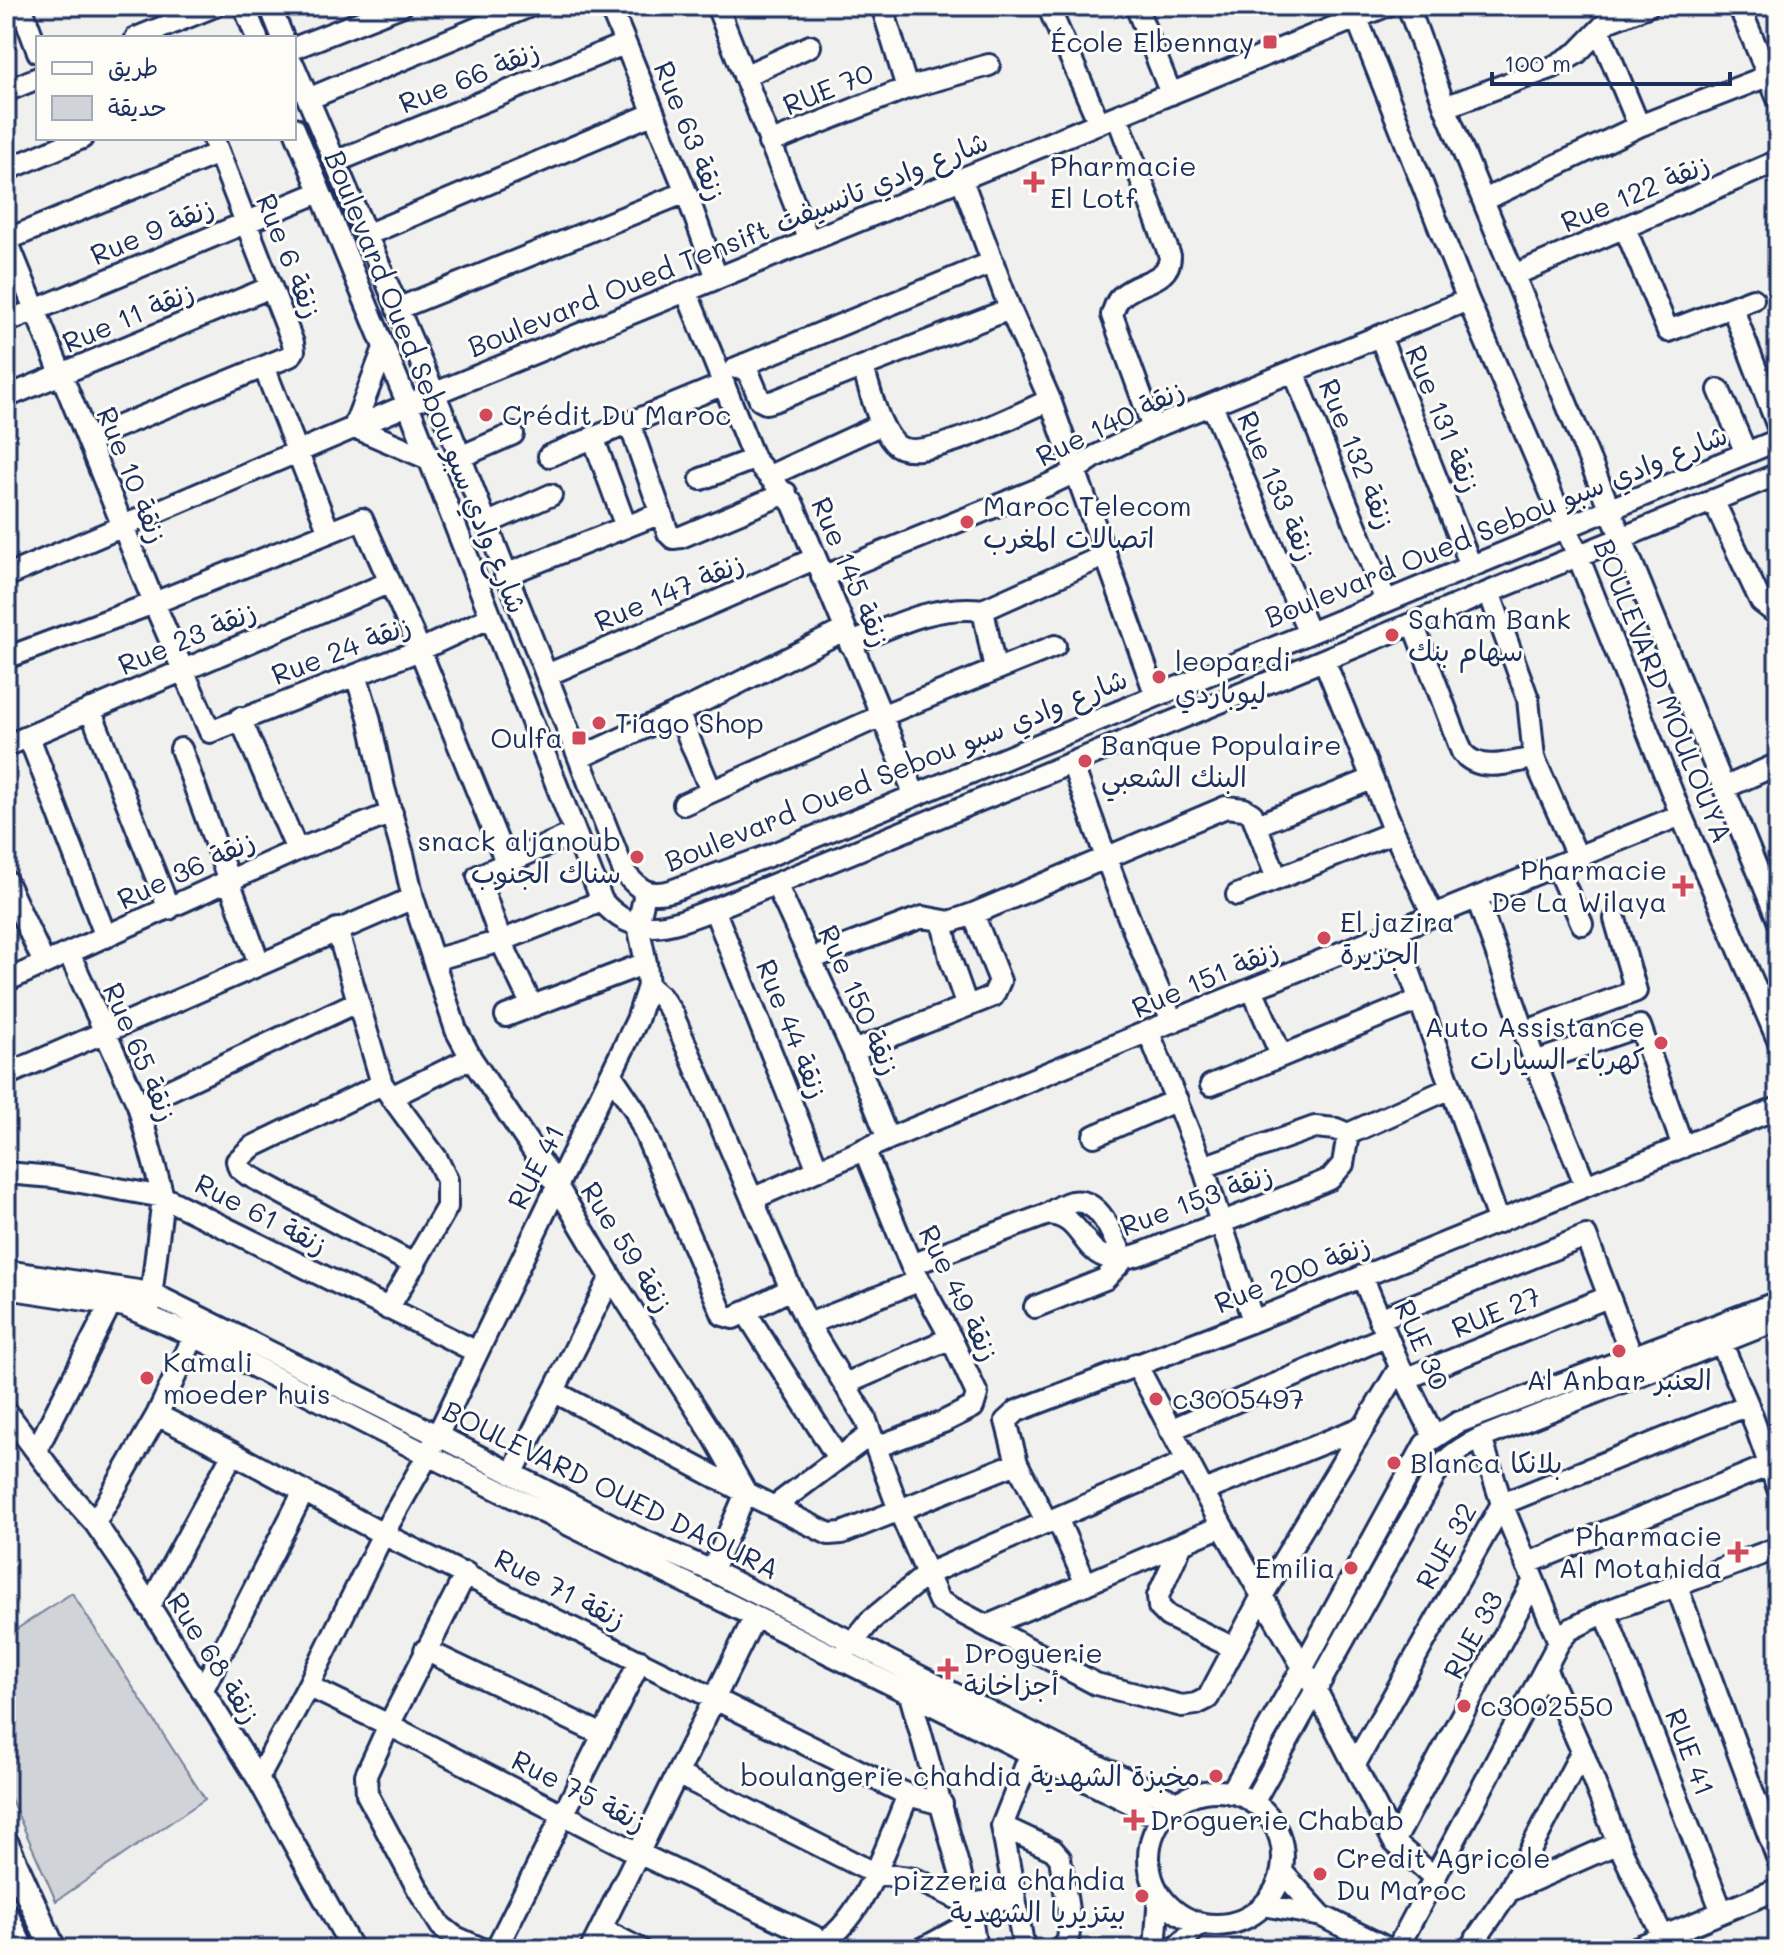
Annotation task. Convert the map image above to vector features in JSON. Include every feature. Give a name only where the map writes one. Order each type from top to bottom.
[{"type":"main road","points":[[6,1844],[53,1949]]},
{"type":"main road","points":[[6,1916],[21,1949]]},
{"type":"street","points":[[148,36],[171,32],[215,6]]},
{"type":"street","points":[[244,6],[256,36]]},
{"type":"street","points":[[270,6],[282,36]]},
{"type":"street","points":[[296,47],[401,6]]},
{"type":"street","points":[[308,99],[530,6]]},
{"type":"street","name":"Rue 63 زنقة","points":[[610,6],[686,192],[717,278]]},
{"type":"street","points":[[717,6],[809,241]]},
{"type":"street","points":[[882,6],[907,88]]},
{"type":"street","points":[[1048,6],[1108,119],[1170,256],[1170,265],[1164,273],[1121,297],[1112,315],[1153,428]]},
{"type":"street","points":[[1136,6],[1171,94]]},
{"type":"street","name":"Boulevard Oued Tensift شارع وادي تانسيفت","points":[[6,576],[433,394],[1171,94],[1354,12],[1386,6]]},
{"type":"street","name":"BOULEVARD MOULOUYA","points":[[1408,6],[1445,107],[1778,920]]},
{"type":"street","points":[[1445,107],[1553,67],[1577,53],[1607,22],[1648,6]]},
{"type":"street","points":[[1739,6],[1774,73],[1778,99]]},
{"type":"street","points":[[16,9],[36,48]]},
{"type":"street","name":"BOULEVARD MOULOUYA","points":[[1354,12],[1468,300],[1566,527],[1681,815],[1778,1040]]},
{"type":"street","points":[[1600,32],[1639,126]]},
{"type":"street","name":"Rue 66 زنقة","points":[[335,162],[624,44]]},
{"type":"street","points":[[744,76],[810,46]]},
{"type":"street","name":"RUE 70","points":[[769,143],[907,88],[989,65]]},
{"type":"street","name":"Boulevard Oued Sebou شارع وادي سبو","points":[[296,71],[460,457],[624,872],[645,893],[671,891],[768,856],[1778,440]]},
{"type":"street","points":[[1484,200],[1639,126],[1774,73]]},
{"type":"street","points":[[6,91],[36,79]]},
{"type":"street","points":[[366,235],[652,114]]},
{"type":"street","name":"Boulevard Oued Sebou شارع وادي سبو","points":[[296,133],[408,405],[602,901]]},
{"type":"street","points":[[6,170],[77,140]]},
{"type":"street","points":[[6,239],[216,146]]},
{"type":"street","name":"Rue 6 زنقة","points":[[216,146],[294,351],[290,356],[264,367]]},
{"type":"street","name":"Rue 122 زنقة","points":[[1514,275],[1778,161]]},
{"type":"street","points":[[962,180],[1010,309],[1050,400],[1156,696]]},
{"type":"street","name":"Rue 9 زنقة","points":[[6,322],[320,192]]},
{"type":"street","points":[[397,309],[686,192]]},
{"type":"street","points":[[1625,228],[1668,331],[1753,299]]},
{"type":"street","name":"Rue 10 زنقة","points":[[6,239],[154,603],[210,732]]},
{"type":"street","points":[[549,456],[723,379],[745,364],[993,262]]},
{"type":"street","name":"Rue 11 زنقة","points":[[6,397],[271,287]]},
{"type":"street","name":"Rue 145 زنقة","points":[[686,291],[754,459],[793,504],[915,795]]},
{"type":"street","name":"Rue 140 زنقة","points":[[818,568],[1048,485],[1096,456],[1153,428],[1468,300]]},
{"type":"street","points":[[745,364],[760,400],[766,403],[1010,309]]},
{"type":"street","points":[[1733,309],[1778,427]]},
{"type":"street","name":"Rue 131 زنقة","points":[[1380,336],[1471,566]]},
{"type":"street","points":[[384,348],[354,427],[429,459]]},
{"type":"street","points":[[88,439],[264,367],[329,532]]},
{"type":"street","points":[[863,368],[882,424],[895,445],[907,451],[937,448],[1050,400]]},
{"type":"street","name":"Rue 132 زنقة","points":[[1294,372],[1386,601]]},
{"type":"street","points":[[1719,390],[1746,453]]},
{"type":"street","name":"Rue 133 زنقة","points":[[1212,405],[1309,633]]},
{"type":"street","points":[[629,422],[668,533],[673,538],[786,493]]},
{"type":"street","points":[[769,476],[882,424]]},
{"type":"street","points":[[460,457],[513,434]]},
{"type":"street","points":[[593,437],[626,527]]},
{"type":"street","points":[[701,479],[754,459]]},
{"type":"street","name":"Boulevard Oued Sebou شارع وادي سبو","points":[[638,925],[656,927],[678,923],[714,909],[1713,500],[1777,479]]},
{"type":"street","points":[[486,524],[551,495]]},
{"type":"street","points":[[1713,500],[1761,602],[1778,613]]},
{"type":"street","points":[[505,575],[661,513]]},
{"type":"street","points":[[6,658],[154,603],[362,519],[420,650],[506,862]]},
{"type":"street","points":[[579,758],[847,637],[946,609],[983,610],[1106,555]]},
{"type":"street","name":"Rue 147 زنقة","points":[[547,675],[818,568]]},
{"type":"street","name":"Rue 23 زنقة","points":[[6,746],[390,582]]},
{"type":"street","points":[[1489,592],[1528,699],[1534,758],[1577,856]]},
{"type":"street","points":[[983,610],[995,669]]},
{"type":"street","name":"Rue 24 زنقة","points":[[210,732],[420,650],[491,617]]},
{"type":"street","points":[[1413,624],[1462,752],[1468,759],[1495,766],[1534,758]]},
{"type":"street","points":[[684,804],[881,716],[1055,646]]},
{"type":"street","points":[[1324,660],[1394,832],[1433,915]]},
{"type":"street","name":"Rue 59 زنقة","points":[[356,675],[413,898],[456,1030],[713,1435],[746,1493]]},
{"type":"street","points":[[90,709],[169,909]]},
{"type":"street","points":[[678,712],[711,791]]},
{"type":"street","points":[[240,718],[297,850]]},
{"type":"street","points":[[29,737],[106,937]]},
{"type":"street","points":[[181,749],[259,963]]},
{"type":"street","points":[[1072,763],[1105,857],[1173,1022]]},
{"type":"street","points":[[1724,788],[1778,764]]},
{"type":"street","points":[[1257,825],[1372,779]]},
{"type":"street","points":[[811,959],[923,917],[950,922],[973,914],[1226,807],[1244,809],[1252,814],[1277,879]]},
{"type":"street","name":"Rue 36 زنقة","points":[[6,981],[297,850],[392,813]]},
{"type":"street","name":"Rue 151 زنقة","points":[[752,1199],[888,1139],[1681,815]]},
{"type":"street","points":[[1237,895],[1394,832]]},
{"type":"street","points":[[532,1006],[501,941],[478,876],[574,833]]},
{"type":"street","points":[[1556,866],[1582,924]]},
{"type":"street","points":[[6,881],[13,918],[44,963]]},
{"type":"street","name":"Rue 150 زنقة","points":[[776,884],[853,1051],[888,1139]]},
{"type":"street","name":"RUE 41","points":[[258,1779],[383,1534],[428,1455],[637,1020],[648,986],[638,925],[645,893]]},
{"type":"street","points":[[6,1075],[413,898]]},
{"type":"street","points":[[1477,898],[1535,1062],[1586,1186]]},
{"type":"street","points":[[433,960],[501,941],[602,901],[622,920],[638,925]]},
{"type":"street","name":"Rue 44 زنقة","points":[[714,909],[818,1170]]},
{"type":"street","points":[[853,1051],[993,996],[1000,981],[973,914]]},
{"type":"street","points":[[1615,919],[1636,991],[1640,1026],[1683,1147]]},
{"type":"street","points":[[942,921],[950,958],[967,1006]]},
{"type":"street","points":[[337,929],[357,1002],[387,1090],[437,1159],[449,1192],[447,1207],[388,1309]]},
{"type":"street","points":[[1395,931],[1499,1222]]},
{"type":"street","name":"Rue 65 زنقة","points":[[69,953],[138,1105],[163,1197],[149,1315]]},
{"type":"street","points":[[506,1016],[646,963]]},
{"type":"street","points":[[648,986],[661,997],[672,1013],[791,1289],[808,1324],[858,1404],[939,1601],[1096,1684],[1182,1706],[1208,1698],[1262,1596],[1365,1426],[1402,1373]]},
{"type":"street","points":[[1252,989],[1281,1055]]},
{"type":"street","points":[[1524,1032],[1636,991]]},
{"type":"street","points":[[1211,1085],[1419,1000]]},
{"type":"street","points":[[138,1105],[357,1002]]},
{"type":"street","points":[[1535,1062],[1640,1026]]},
{"type":"street","points":[[1149,1033],[1203,1167],[1253,1321]]},
{"type":"street","points":[[415,1265],[248,1175],[239,1168],[237,1161],[252,1147],[471,1058]]},
{"type":"street","points":[[612,1076],[635,1110],[723,1315],[733,1318],[791,1289]]},
{"type":"street","points":[[1203,1167],[1315,1127],[1336,1129],[1348,1134],[1451,1088]]},
{"type":"street","points":[[1094,1136],[1177,1100]]},
{"type":"street","name":"Rue 200 زنقة","points":[[1017,1463],[1006,1421],[1017,1411],[1253,1321],[1778,1108]]},
{"type":"street","name":"Rue 153 زنقة","points":[[808,1324],[1048,1214],[1061,1215],[1071,1221],[1095,1252],[1124,1259],[1330,1179],[1343,1164],[1348,1134]]},
{"type":"street","name":"Rue 49 زنقة","points":[[864,1149],[915,1273],[977,1394],[973,1407],[943,1422],[873,1440]]},
{"type":"street","name":"Rue 61 زنقة","points":[[6,1173],[91,1183],[163,1197],[477,1352]]},
{"type":"street","points":[[1170,1430],[1383,1328],[1586,1236],[1632,1357]]},
{"type":"street","points":[[1035,1307],[1105,1279],[1124,1259]]},
{"type":"street","name":"BOULEVARD OUED DAOURA","points":[[6,1271],[151,1293],[637,1538],[712,1571],[1052,1744],[1177,1803]]},
{"type":"street","name":"RUE 30","points":[[1362,1276],[1402,1373],[1434,1437]]},
{"type":"street","points":[[512,1474],[611,1277]]},
{"type":"street","name":"BOULEVARD OUED DAOURA","points":[[6,1288],[111,1303],[149,1315],[1161,1818]]},
{"type":"street","name":"RUE 27","points":[[1402,1373],[1608,1297]]},
{"type":"street","points":[[1253,1803],[1438,1470],[1459,1449],[1718,1334],[1778,1302]]},
{"type":"street","points":[[36,1451],[111,1303]]},
{"type":"street","points":[[745,1311],[838,1458]]},
{"type":"street","points":[[1231,1793],[1417,1456],[1434,1437],[1457,1423],[1632,1357],[1778,1320]]},
{"type":"street","points":[[1718,1334],[1778,1489]]},
{"type":"street","points":[[95,1523],[157,1415],[194,1336]]},
{"type":"street","points":[[845,1384],[951,1338]]},
{"type":"street","points":[[1136,1364],[1222,1526],[1316,1690],[1394,1842],[1435,1878]]},
{"type":"street","points":[[555,1392],[829,1534],[842,1533],[1017,1463],[1086,1584]]},
{"type":"street","name":"RUE 32","points":[[1355,1764],[1502,1504],[1748,1405]]},
{"type":"street","name":"Rue 68 زنقة","points":[[6,1411],[95,1523],[258,1779],[352,1949]]},
{"type":"street","name":"Rue 71 زنقة","points":[[157,1415],[383,1534],[908,1795],[942,1804]]},
{"type":"street","points":[[1204,1491],[1365,1426]]},
{"type":"street","points":[[1481,1438],[1502,1504],[1559,1642]]},
{"type":"street","points":[[775,1506],[838,1458],[873,1440]]},
{"type":"street","points":[[149,1607],[233,1453]]},
{"type":"street","points":[[839,1660],[870,1621],[927,1574],[1188,1461]]},
{"type":"street","name":"RUE 33","points":[[1394,1842],[1529,1573],[1770,1465]]},
{"type":"street","points":[[202,1691],[304,1491]]},
{"type":"street","points":[[712,1571],[746,1493]]},
{"type":"street","points":[[989,1625],[1222,1526]]},
{"type":"street","points":[[1182,1543],[1158,1596],[1159,1607],[1168,1616],[1234,1648]]},
{"type":"street","points":[[1397,1949],[1559,1642],[1569,1630],[1605,1612],[1778,1548]]},
{"type":"street","points":[[466,1573],[425,1650],[366,1775],[370,1803],[441,1926],[455,1937],[482,1949]]},
{"type":"street","points":[[1677,1587],[1778,1860]]},
{"type":"street","name":"RUE 41","points":[[1605,1612],[1722,1912]]},
{"type":"street","points":[[591,1949],[754,1618]]},
{"type":"street","points":[[425,1650],[603,1735]]},
{"type":"street","points":[[496,1949],[640,1661]]},
{"type":"street","points":[[1546,1670],[1618,1843],[1663,1937]]},
{"type":"street","name":"Rue 75 زنقة","points":[[308,1686],[819,1945]]},
{"type":"street","points":[[910,1695],[942,1804],[976,1949]]},
{"type":"street","points":[[1469,1949],[1509,1891],[1582,1751]]},
{"type":"street","points":[[1024,1949],[1002,1826],[1030,1755]]},
{"type":"street","points":[[677,1774],[874,1873],[915,1879],[970,1913]]},
{"type":"street","points":[[1212,1791],[1231,1793],[1253,1803],[1268,1816],[1278,1833],[1283,1852],[1282,1872],[1264,1905],[1251,1915],[1235,1923],[1200,1924],[1177,1913],[1159,1895],[1149,1870],[1150,1842],[1161,1818],[1177,1803],[1193,1794],[1212,1791]]},
{"type":"street","points":[[819,1945],[840,1930],[854,1912],[908,1795]]},
{"type":"street","points":[[1002,1826],[1053,1850],[1060,1858],[1070,1923],[1068,1940],[1062,1949]]},
{"type":"street","points":[[1509,1891],[1618,1843]]},
{"type":"street","points":[[1282,1872],[1322,1916]]},
{"type":"street","points":[[1633,1949],[1778,1889]]},
{"type":"street","points":[[1155,1949],[1159,1895]]},
{"type":"street","points":[[922,1949],[970,1913],[1013,1898]]},
{"type":"street","points":[[1264,1905],[1322,1916],[1389,1949]]},
{"type":"street","points":[[1175,1949],[1200,1924]]},
{"type":"street","points":[[601,1929],[640,1949]]},
{"type":"green space","points":[[72,1593],[205,1799],[56,1901],[6,1788],[6,1636]]},
{"type":"place","name":"École Elbennay","points":[[1270,42]]},
{"type":"place","name":"Pharmacie El Lotf","points":[[1034,182]]},
{"type":"place","name":"Crédit Du Maroc","points":[[486,415]]},
{"type":"place","name":"Maroc Telecom اتصالات المغرب","points":[[967,522]]},
{"type":"place","name":"Saham Bank سهام بنك","points":[[1392,635]]},
{"type":"place","name":"leopardi ليوباردي","points":[[1159,677]]},
{"type":"place","name":"Tiago Shop","points":[[599,723]]},
{"type":"place","name":"Oulfa","points":[[579,738]]},
{"type":"place","name":"Banque Populaire البنك الشعبي","points":[[1085,761]]},
{"type":"place","name":"snack aljanoub سناك الجنوب","points":[[637,857]]},
{"type":"place","name":"Pharmacie De La Wilaya","points":[[1683,886]]},
{"type":"place","name":"El jazira الجزيرة","points":[[1324,938]]},
{"type":"place","name":"Auto Assistance كهرباء السيارات","points":[[1661,1043]]},
{"type":"place","name":"Al Anbar العنبر","points":[[1619,1351]]},
{"type":"place","name":"Kamali moeder huis","points":[[147,1378]]},
{"type":"place","name":"c3005497","points":[[1156,1399]]},
{"type":"place","name":"Blanca بلانكا","points":[[1394,1463]]},
{"type":"place","name":"Pharmacie Al Motahida","points":[[1738,1552]]},
{"type":"place","name":"Emilia","points":[[1351,1568]]},
{"type":"place","name":"Droguerie أجزاخانة","points":[[948,1669]]},
{"type":"place","name":"c3002550","points":[[1464,1706]]},
{"type":"place","name":"boulangerie chahdia مخبزة الشهدية","points":[[1216,1776]]},
{"type":"place","name":"Droguerie Chabab","points":[[1134,1820]]},
{"type":"place","name":"Credit Agricole Du Maroc","points":[[1320,1874]]},
{"type":"place","name":"pizzeria chahdia بيتزيريا الشهدية","points":[[1142,1896]]}]
